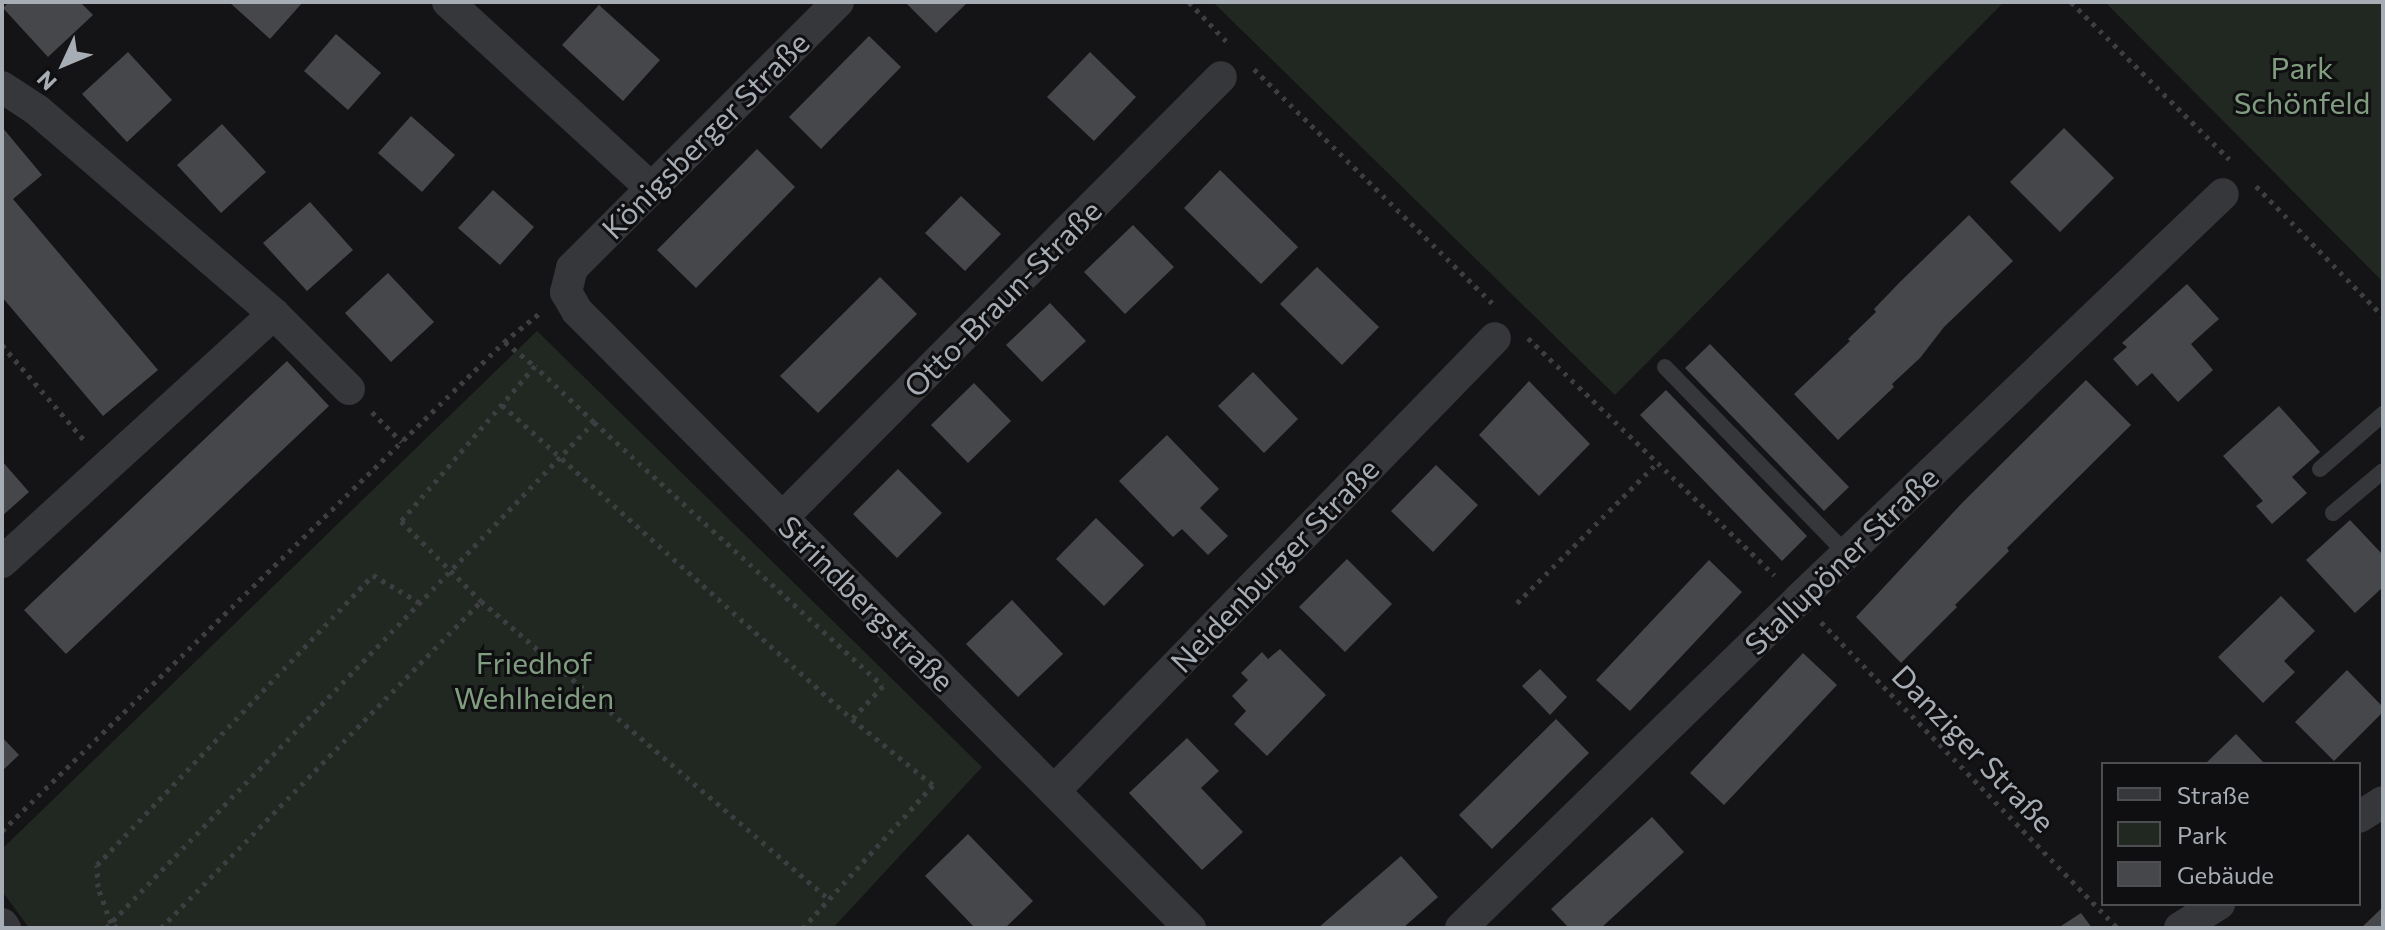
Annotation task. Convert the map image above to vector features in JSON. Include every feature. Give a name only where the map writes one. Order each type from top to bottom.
[{"type":"street","points":[[448,2],[651,188]]},
{"type":"street","name":"Königsberger Straße","points":[[569,280],[651,188],[838,2]]},
{"type":"street","name":"Otto-Braun-Straße","points":[[782,518],[1221,77]]},
{"type":"street","points":[[2,87],[37,110],[274,314],[349,389]]},
{"type":"street","name":"Stallupöner Straße","points":[[1461,928],[1799,599],[2223,194]]},
{"type":"street","name":"Strindbergstraße","points":[[569,280],[577,311],[1190,928]]},
{"type":"street","points":[[2,562],[274,314]]},
{"type":"street","name":"Neidenburger Straße","points":[[1054,791],[1495,338]]},
{"type":"street","points":[[2361,816],[2383,802]]},
{"type":"street","points":[[2180,928],[2216,906]]},
{"type":"lane","points":[[1665,367],[1847,554]]},
{"type":"lane","points":[[2320,469],[2383,414]]},
{"type":"lane","points":[[2333,513],[2383,471]]},
{"type":"path","points":[[2071,2],[2233,163]]},
{"type":"path","points":[[2254,184],[2383,316]]},
{"type":"path","points":[[2,831],[569,280]]},
{"type":"path","points":[[504,342],[535,366],[883,686],[852,719]]},
{"type":"path","points":[[2,345],[107,467]]},
{"type":"path","points":[[535,366],[401,521],[481,601],[829,899]]},
{"type":"path","points":[[502,405],[852,719],[933,785],[803,928]]},
{"type":"path","points":[[420,603],[373,575],[97,865],[98,887],[111,926],[594,422]]},
{"type":"path","points":[[1517,603],[1657,463]]},
{"type":"path","name":"Danziger Straße","points":[[1799,599],[2118,928]]},
{"type":"path","points":[[161,928],[481,601]]},
{"type":"green space","points":[[1213,2],[2004,2],[1615,395]]},
{"type":"green space","name":"Park Schönfeld","points":[[2105,2],[2383,2],[2383,282]]},
{"type":"green space","name":"Friedhof Wehlheiden","points":[[537,331],[982,767],[833,928],[29,928],[2,891],[2,849]]},
{"type":"building","points":[[9,2],[80,2],[93,15],[48,57],[3,8]]},
{"type":"building","points":[[229,2],[303,2],[270,39]]},
{"type":"building","points":[[905,2],[968,2],[936,33]]},
{"type":"building","points":[[599,5],[660,60],[623,101],[562,45]]},
{"type":"building","points":[[336,34],[381,73],[348,110],[304,71]]},
{"type":"building","points":[[869,36],[901,67],[821,149],[789,117]]},
{"type":"building","points":[[128,52],[172,100],[127,142],[82,94]]},
{"type":"building","points":[[1090,52],[1136,97],[1094,141],[1047,97]]},
{"type":"building","points":[[411,116],[455,155],[422,192],[378,153]]},
{"type":"building","points":[[222,124],[266,172],[221,213],[177,165]]},
{"type":"building","points":[[2,127],[42,175],[13,199],[158,370],[103,416],[2,297]]},
{"type":"building","points":[[2064,128],[2114,178],[2060,232],[2010,182]]},
{"type":"building","points":[[757,149],[795,187],[696,288],[657,250]]},
{"type":"building","points":[[1220,170],[1298,247],[1261,284],[1184,208]]},
{"type":"building","points":[[493,190],[534,227],[500,265],[458,228]]},
{"type":"building","points":[[961,196],[1001,234],[965,271],[925,233]]},
{"type":"building","points":[[310,202],[353,250],[307,291],[263,243]]},
{"type":"building","points":[[1969,215],[2013,261],[1944,327],[1920,358],[1892,384],[1894,387],[1838,440],[1794,394],[1850,341],[1848,339],[1876,312],[1874,309]]},
{"type":"building","points":[[1133,225],[1174,267],[1125,314],[1084,272]]},
{"type":"building","points":[[1317,267],[1379,327],[1342,365],[1280,304]]},
{"type":"building","points":[[388,273],[434,322],[391,362],[345,313]]},
{"type":"building","points":[[880,277],[917,314],[818,413],[780,376]]},
{"type":"building","points":[[2187,284],[2219,319],[2191,344],[2213,370],[2178,402],[2152,373],[2137,386],[2113,359],[2127,347],[2122,343]]},
{"type":"building","points":[[1050,303],[1086,341],[1042,382],[1006,345]]},
{"type":"building","points":[[1710,344],[1849,487],[1824,511],[1685,368]]},
{"type":"building","points":[[287,361],[329,406],[66,654],[24,610]]},
{"type":"building","points":[[1253,372],[1298,419],[1264,453],[1218,406]]},
{"type":"building","points":[[2086,380],[2131,425],[2007,548],[2009,551],[1901,663],[1856,617],[1962,503]]},
{"type":"building","points":[[1529,381],[1590,444],[1539,496],[1479,435]]},
{"type":"building","points":[[974,383],[1011,421],[968,463],[931,425]]},
{"type":"building","points":[[1666,390],[1807,536],[1782,561],[1640,415]]},
{"type":"building","points":[[2279,406],[2320,452],[2292,477],[2307,493],[2272,524],[2256,506],[2263,501],[2223,456]]},
{"type":"building","points":[[1167,435],[1219,489],[1200,508],[1228,536],[1208,555],[1182,529],[1173,537],[1119,481]]},
{"type":"building","points":[[2,461],[29,492],[2,516]]},
{"type":"building","points":[[1436,465],[1478,505],[1433,552],[1391,511]]},
{"type":"building","points":[[898,469],[942,513],[897,558],[853,514]]},
{"type":"building","points":[[1096,518],[1144,565],[1104,606],[1056,559]]},
{"type":"building","points":[[2350,520],[2383,555],[2383,587],[2355,613],[2306,560]]},
{"type":"building","points":[[1347,559],[1392,604],[1345,652],[1299,607]]},
{"type":"building","points":[[1709,560],[1742,592],[1630,711],[1596,680]]},
{"type":"building","points":[[2281,596],[2315,631],[2284,661],[2295,672],[2263,703],[2218,657]]},
{"type":"building","points":[[1012,600],[1063,654],[1018,697],[966,644]]},
{"type":"building","points":[[1280,649],[1326,695],[1267,756],[1234,724],[1246,711],[1232,696],[1248,680],[1241,673],[1262,652],[1268,659]]},
{"type":"building","points":[[1803,653],[1837,685],[1724,805],[1690,773]]},
{"type":"building","points":[[1540,669],[1567,697],[1550,715],[1522,686]]},
{"type":"building","points":[[2347,670],[2383,707],[2383,712],[2334,761],[2295,722]]},
{"type":"building","points":[[1556,719],[1589,753],[1492,849],[1459,815]]},
{"type":"building","points":[[2236,734],[2263,762],[2207,762]]},
{"type":"building","points":[[2,737],[19,755],[2,771]]},
{"type":"building","points":[[1187,738],[1219,771],[1201,788],[1243,832],[1202,870],[1129,793]]},
{"type":"building","points":[[1652,817],[1684,852],[1601,928],[1569,928],[1551,909]]},
{"type":"building","points":[[968,834],[1033,901],[1005,928],[975,928],[925,876]]},
{"type":"building","points":[[1401,856],[1438,897],[1403,928],[1318,928]]},
{"type":"building","points":[[2383,907],[2383,928],[2361,928]]},
{"type":"building","points":[[2081,913],[2092,928],[2058,928]]}]
